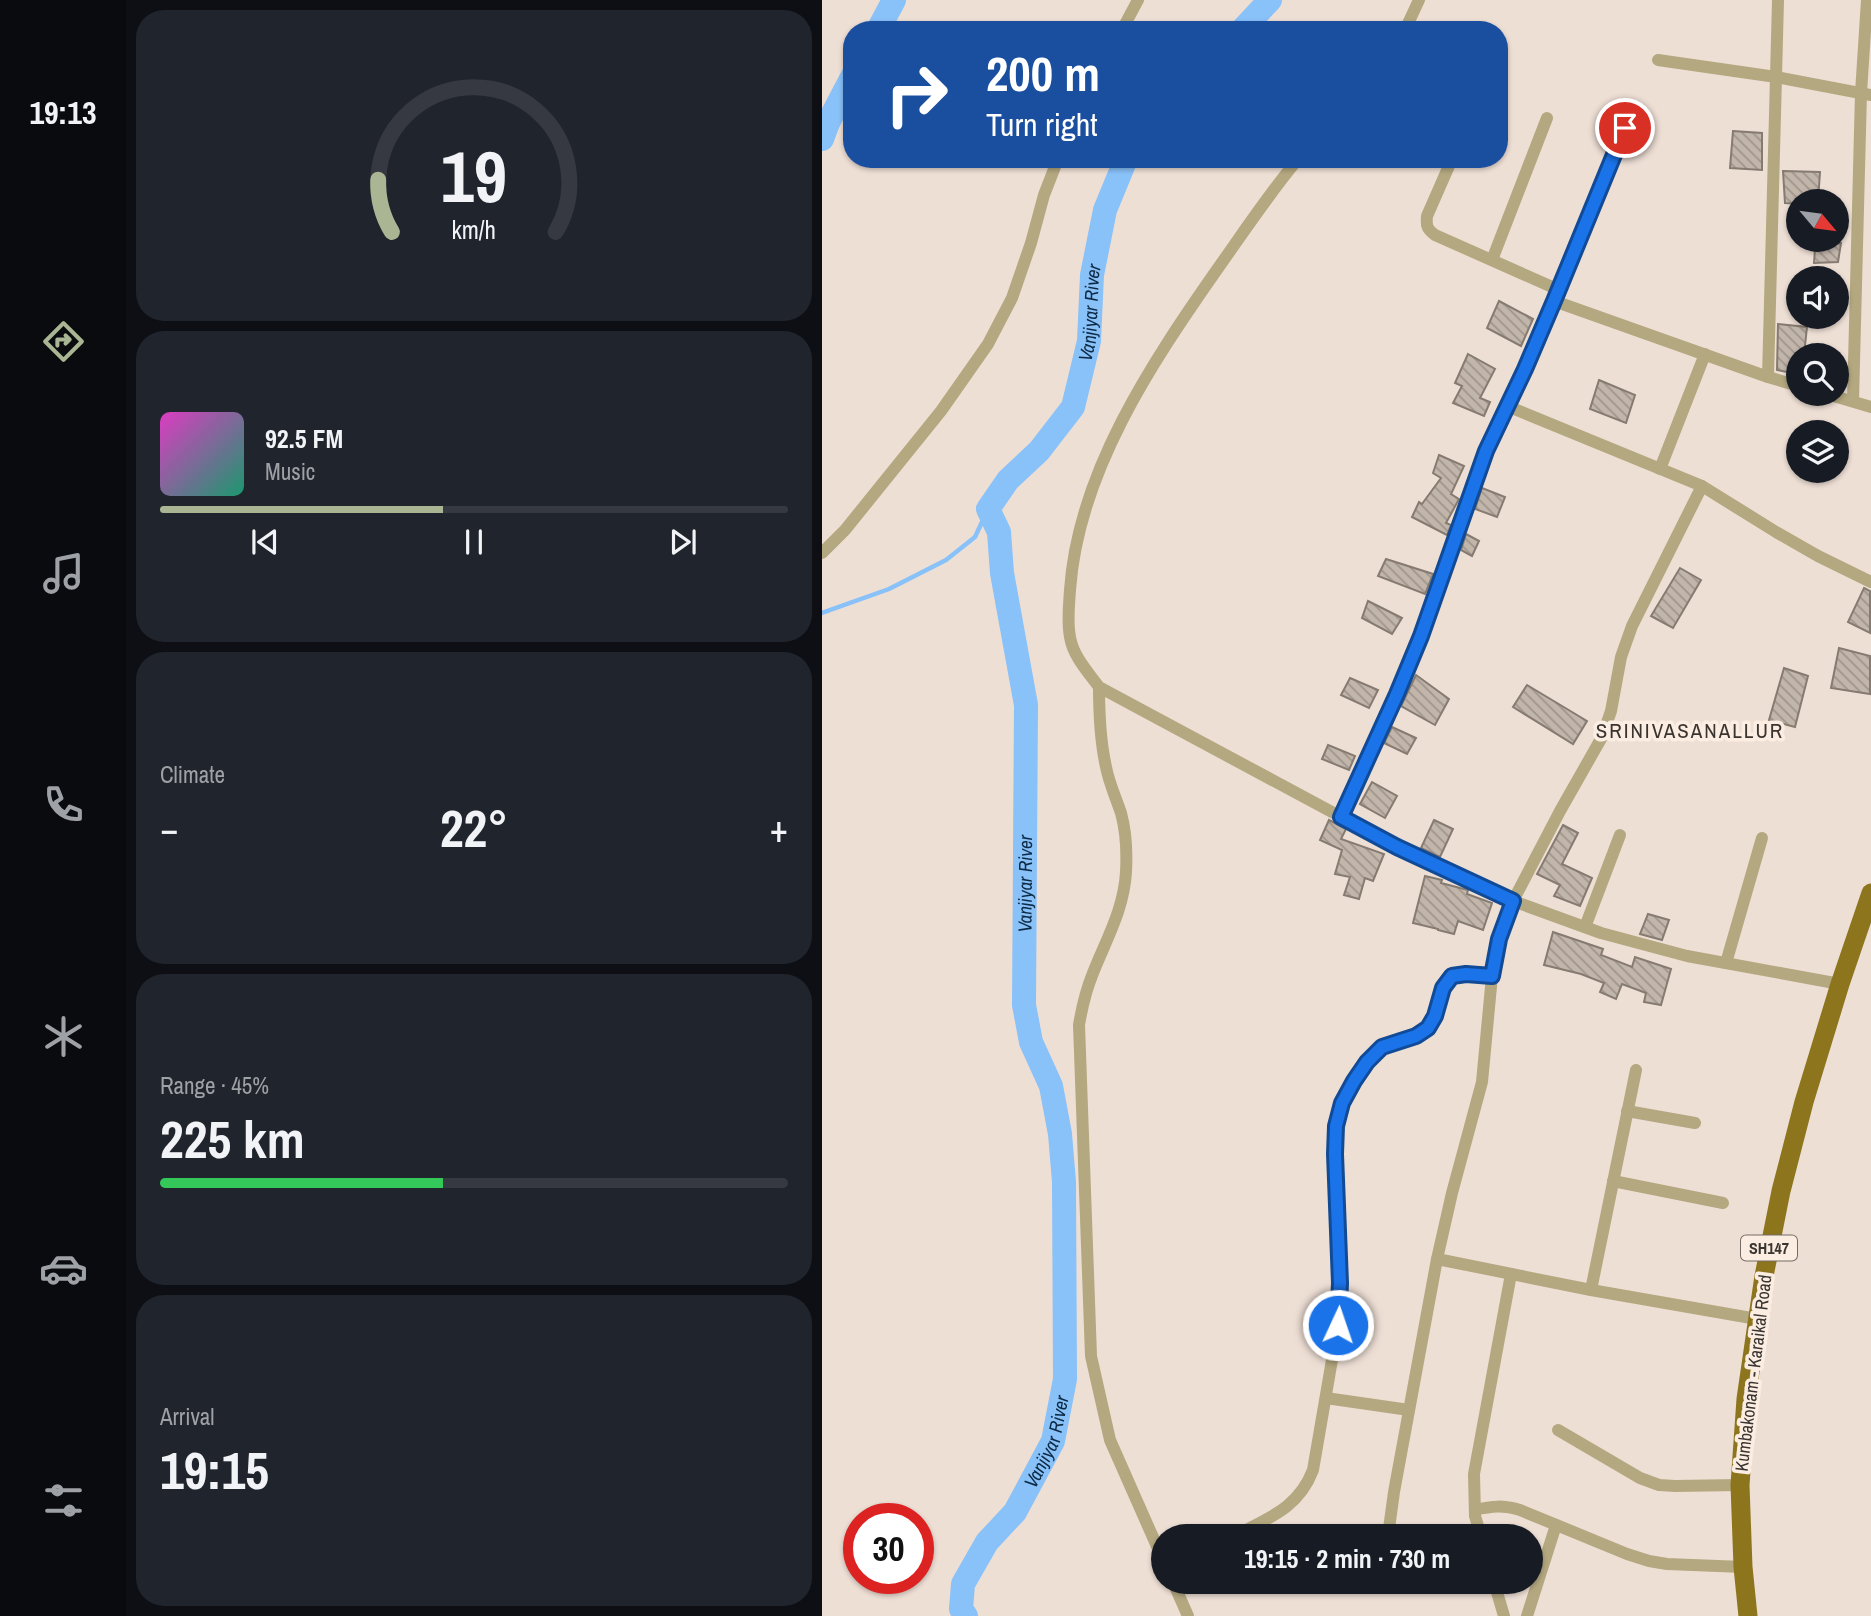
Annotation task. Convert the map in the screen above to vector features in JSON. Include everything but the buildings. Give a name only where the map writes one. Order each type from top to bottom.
[{"type":"main road","name":"Kumbakonam - Karaikal Road","points":[[1748,1616],[1740,1485],[1746,1399],[1764,1276],[1781,1191],[1804,1102],[1840,984],[1867,915],[1870,893]]},
{"type":"street","points":[[1127,21],[1138,0]]},
{"type":"street","points":[[1409,21],[1419,0]]},
{"type":"street","points":[[1768,377],[1778,0]]},
{"type":"street","points":[[1853,401],[1866,94],[1867,0]]},
{"type":"street","points":[[1658,60],[1776,77],[1866,94]]},
{"type":"street","points":[[1492,260],[1547,118]]},
{"type":"street","points":[[1341,817],[1421,636],[1486,451],[1556,295],[1625,128]]},
{"type":"street","points":[[822,553],[845,530],[941,411],[988,344],[1012,298],[1054,168]]},
{"type":"street","points":[[1291,168],[1203,290],[1134,396],[1098,472],[1077,536],[1070,582],[1070,639],[1080,663],[1100,687],[1397,847],[1513,901],[1653,948],[1840,984]]},
{"type":"street","points":[[1448,168],[1427,216],[1428,230],[1435,235],[1492,260],[1556,295],[1705,354],[1786,382]]},
{"type":"street","points":[[1660,469],[1705,354]]},
{"type":"street","points":[[1849,400],[1870,407]]},
{"type":"street","points":[[1507,406],[1702,486],[1776,532],[1870,582]]},
{"type":"street","points":[[1390,1524],[1437,1259],[1482,1082],[1492,976],[1499,939],[1513,901],[1602,737],[1611,711],[1621,657],[1632,626],[1702,486]]},
{"type":"street","points":[[1100,687],[1102,748],[1121,816],[1126,873],[1114,927],[1093,972],[1079,1025],[1091,1356],[1110,1440],[1151,1533]]},
{"type":"street","points":[[1585,927],[1619,835]]},
{"type":"street","points":[[1726,964],[1762,838]]},
{"type":"street","points":[[1257,1524],[1285,1509],[1299,1497],[1308,1485],[1313,1470],[1338,1325],[1340,1283],[1335,1154],[1336,1126],[1342,1103],[1367,1062],[1382,1047],[1416,1036],[1428,1028],[1435,1016],[1443,988],[1452,976],[1492,976]]},
{"type":"street","points":[[1591,1290],[1636,1070]]},
{"type":"street","points":[[1627,1111],[1695,1123]]},
{"type":"street","points":[[1612,1181],[1723,1203]]},
{"type":"street","points":[[1437,1259],[1757,1319]]},
{"type":"street","points":[[1478,1524],[1475,1510],[1475,1474],[1511,1275]]},
{"type":"street","points":[[1325,1398],[1409,1410]]},
{"type":"street","points":[[1558,1430],[1640,1478],[1659,1485],[1740,1485]]},
{"type":"street","points":[[1475,1510],[1505,1506],[1649,1561],[1743,1567]]},
{"type":"street","points":[[1527,1616],[1556,1525]]},
{"type":"street","points":[[1178,1594],[1188,1616]]},
{"type":"street","points":[[1498,1594],[1504,1616]]},
{"type":"waterway","points":[[883,21],[894,0]]},
{"type":"waterway","name":"Vanjiyar River","points":[[1250,21],[1270,0]]},
{"type":"waterway","points":[[822,139],[843,94]]},
{"type":"waterway","name":"Vanjiyar River","points":[[966,1616],[961,1609],[963,1584],[987,1542],[1015,1512],[1053,1441],[1065,1379],[1064,1182],[1060,1134],[1051,1086],[1031,1042],[1024,1005],[1026,705],[1002,573],[999,532],[988,509],[1008,480],[1039,451],[1073,407],[1089,341],[1092,275],[1105,210],[1122,168]]},
{"type":"waterway","points":[[822,613],[889,589],[946,560],[975,537],[988,509]]},
{"type":"district","name":"SRINIVASANALLUR","points":[[1690,730]]},
{"type":"route","points":[[1338,1325],[1340,1283],[1335,1154],[1336,1126],[1342,1103],[1367,1062],[1382,1047],[1416,1036],[1428,1028],[1435,1016],[1443,988],[1452,976],[1492,976],[1499,939],[1513,901],[1397,847],[1341,817],[1421,636],[1495,428],[1525,369],[1625,128]]}]
